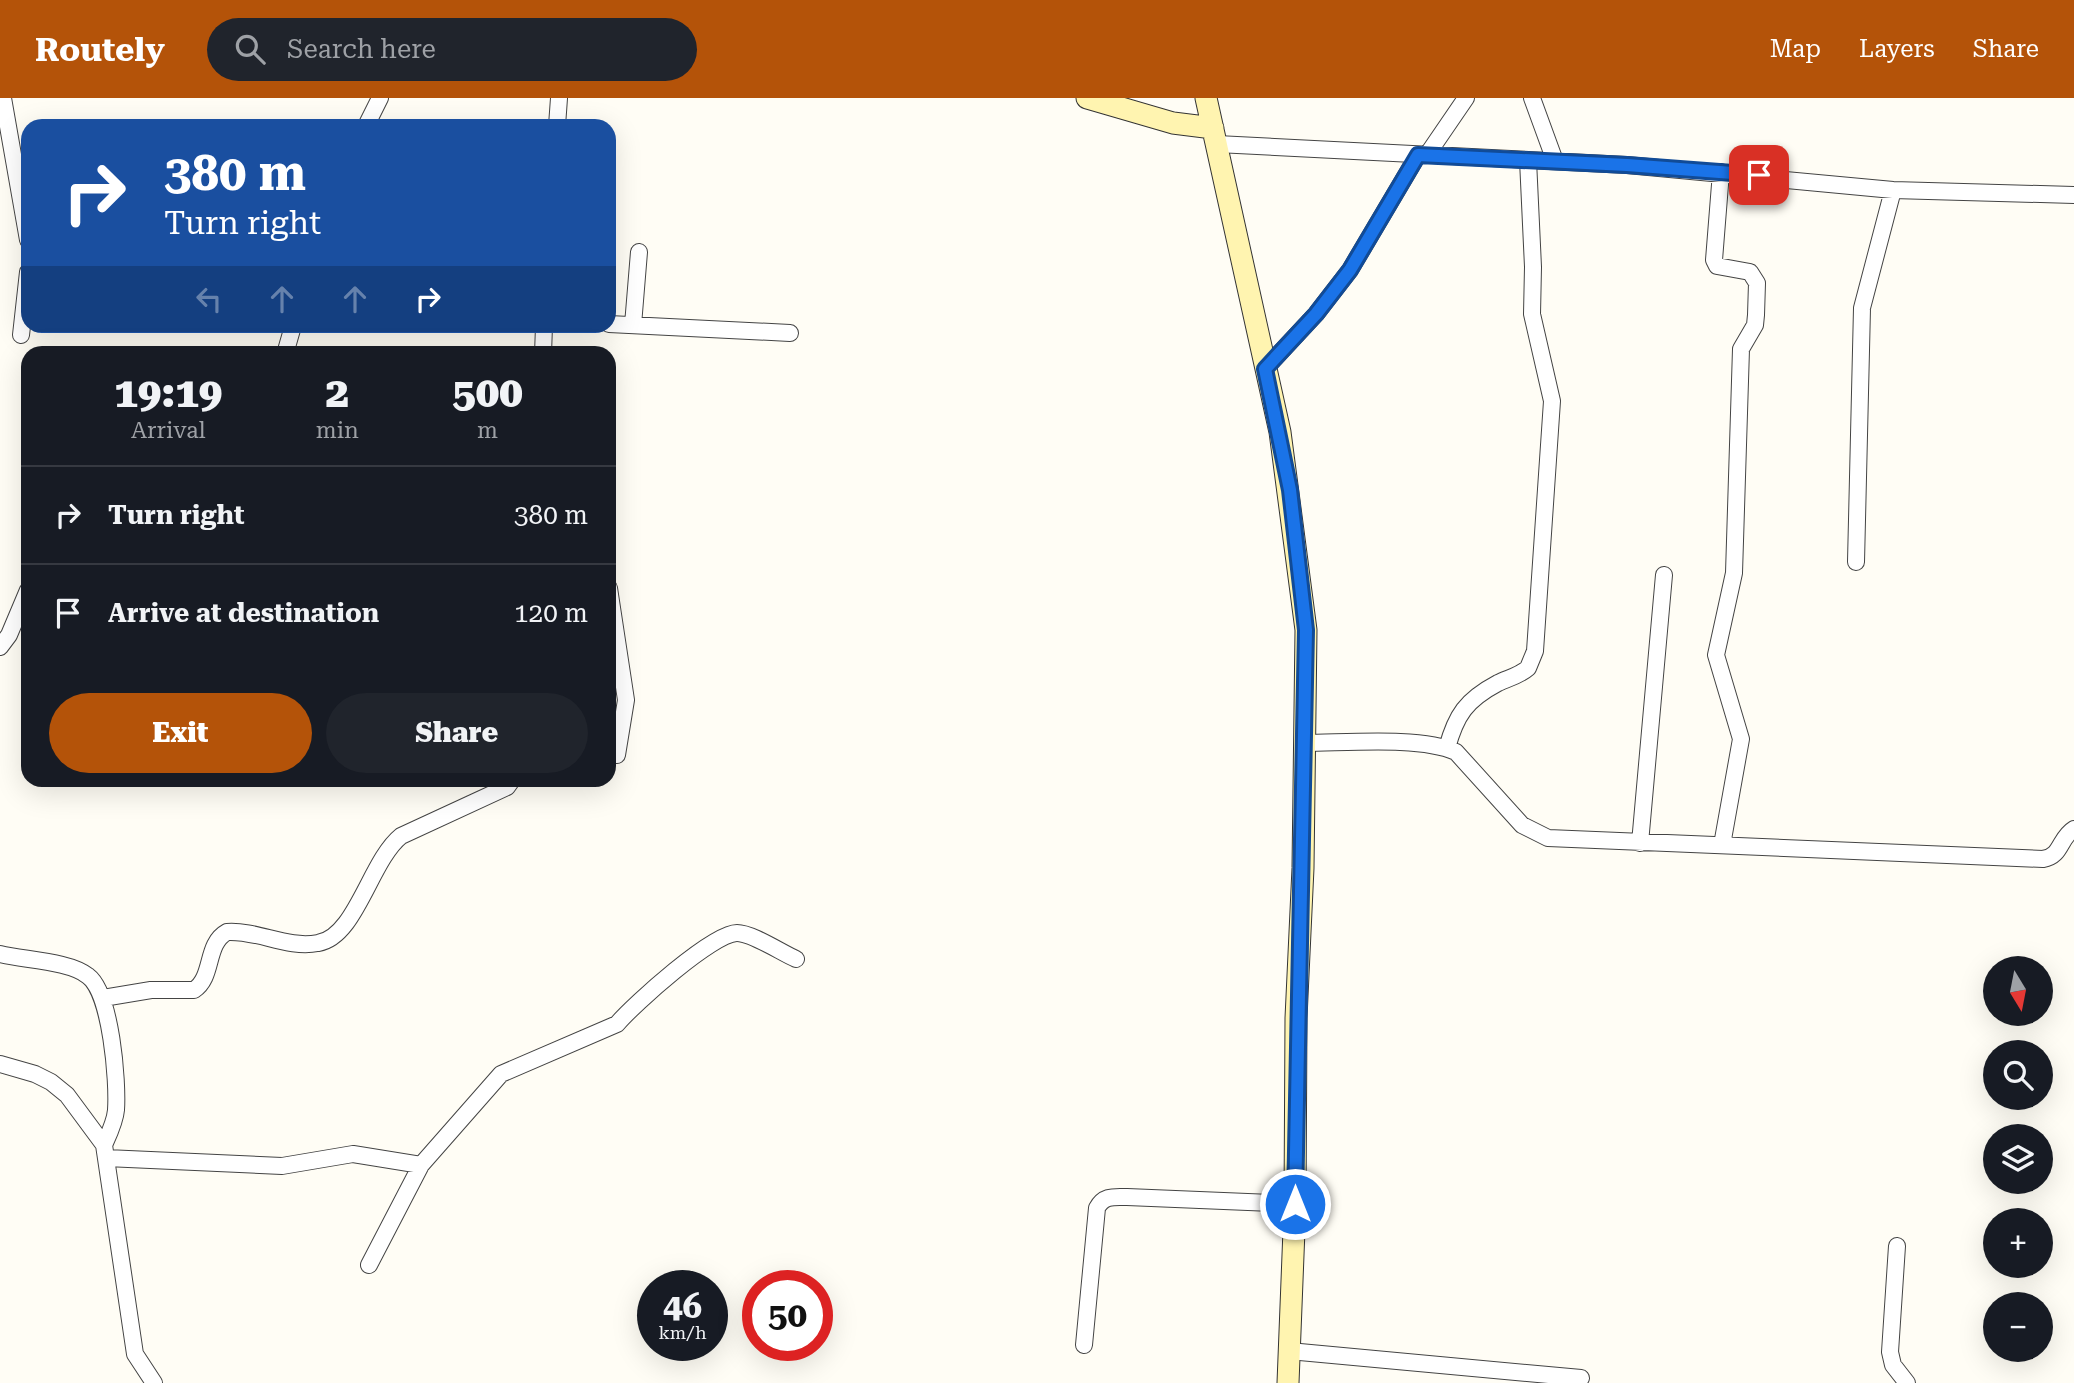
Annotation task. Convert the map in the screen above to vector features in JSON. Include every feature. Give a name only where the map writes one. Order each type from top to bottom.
[{"type":"main road","points":[[1087,98],[1215,136]]},
{"type":"main road","points":[[1206,98],[1280,432],[1300,564],[1306,630],[1303,868],[1296,1018],[1295,1204],[1287,1383]]},
{"type":"street","points":[[3,98],[21,200]]},
{"type":"street","points":[[370,119],[380,98]]},
{"type":"street","points":[[558,119],[559,98]]},
{"type":"street","points":[[1265,369],[1316,314],[1350,270],[1423,155],[1466,98]]},
{"type":"street","points":[[1532,98],[1555,161]]},
{"type":"street","points":[[1215,136],[1423,155],[1721,172],[1893,190],[2074,195]]},
{"type":"street","points":[[1447,748],[1455,720],[1465,707],[1488,689],[1528,668],[1535,651],[1552,401],[1532,314],[1533,267],[1528,160]]},
{"type":"street","points":[[1721,172],[1715,264],[1750,272],[1757,283],[1755,325],[1741,349],[1734,573],[1716,655],[1741,738],[1723,845]]},
{"type":"street","points":[[1856,562],[1862,308],[1893,190]]},
{"type":"street","points":[[633,325],[639,251]]},
{"type":"street","points":[[616,324],[790,333]]},
{"type":"street","points":[[1640,843],[1664,575]]},
{"type":"street","points":[[0,647],[9,635],[21,607]]},
{"type":"street","points":[[616,634],[626,699],[617,755]]},
{"type":"street","points":[[1305,743],[1425,744],[1447,748],[1456,752],[1522,825],[1548,838],[2043,859],[2058,853],[2068,832],[2074,829]]},
{"type":"street","points":[[103,999],[151,990],[194,990],[202,982],[215,942],[227,932],[295,944],[327,941],[351,917],[387,848],[401,836],[507,787]]},
{"type":"street","points":[[369,1265],[421,1165],[501,1074],[617,1024],[631,1008],[710,944],[731,934],[742,933],[796,959]]},
{"type":"street","points":[[0,954],[81,972],[90,977],[103,999],[108,1014],[116,1111],[105,1152],[135,1354],[154,1383]]},
{"type":"street","points":[[0,1064],[35,1074],[67,1095],[105,1152]]},
{"type":"street","points":[[105,1152],[282,1166],[353,1154],[421,1165]]},
{"type":"street","points":[[1084,1345],[1097,1208],[1101,1201],[1127,1197],[1295,1204]]},
{"type":"street","points":[[1897,1246],[1889,1352],[1893,1365],[1907,1383]]},
{"type":"street","points":[[1289,1351],[1581,1378]]},
{"type":"route","points":[[1295,1204],[1296,1018],[1303,868],[1306,630],[1290,490],[1265,369],[1316,314],[1350,270],[1418,155],[1627,165],[1759,175]]}]
